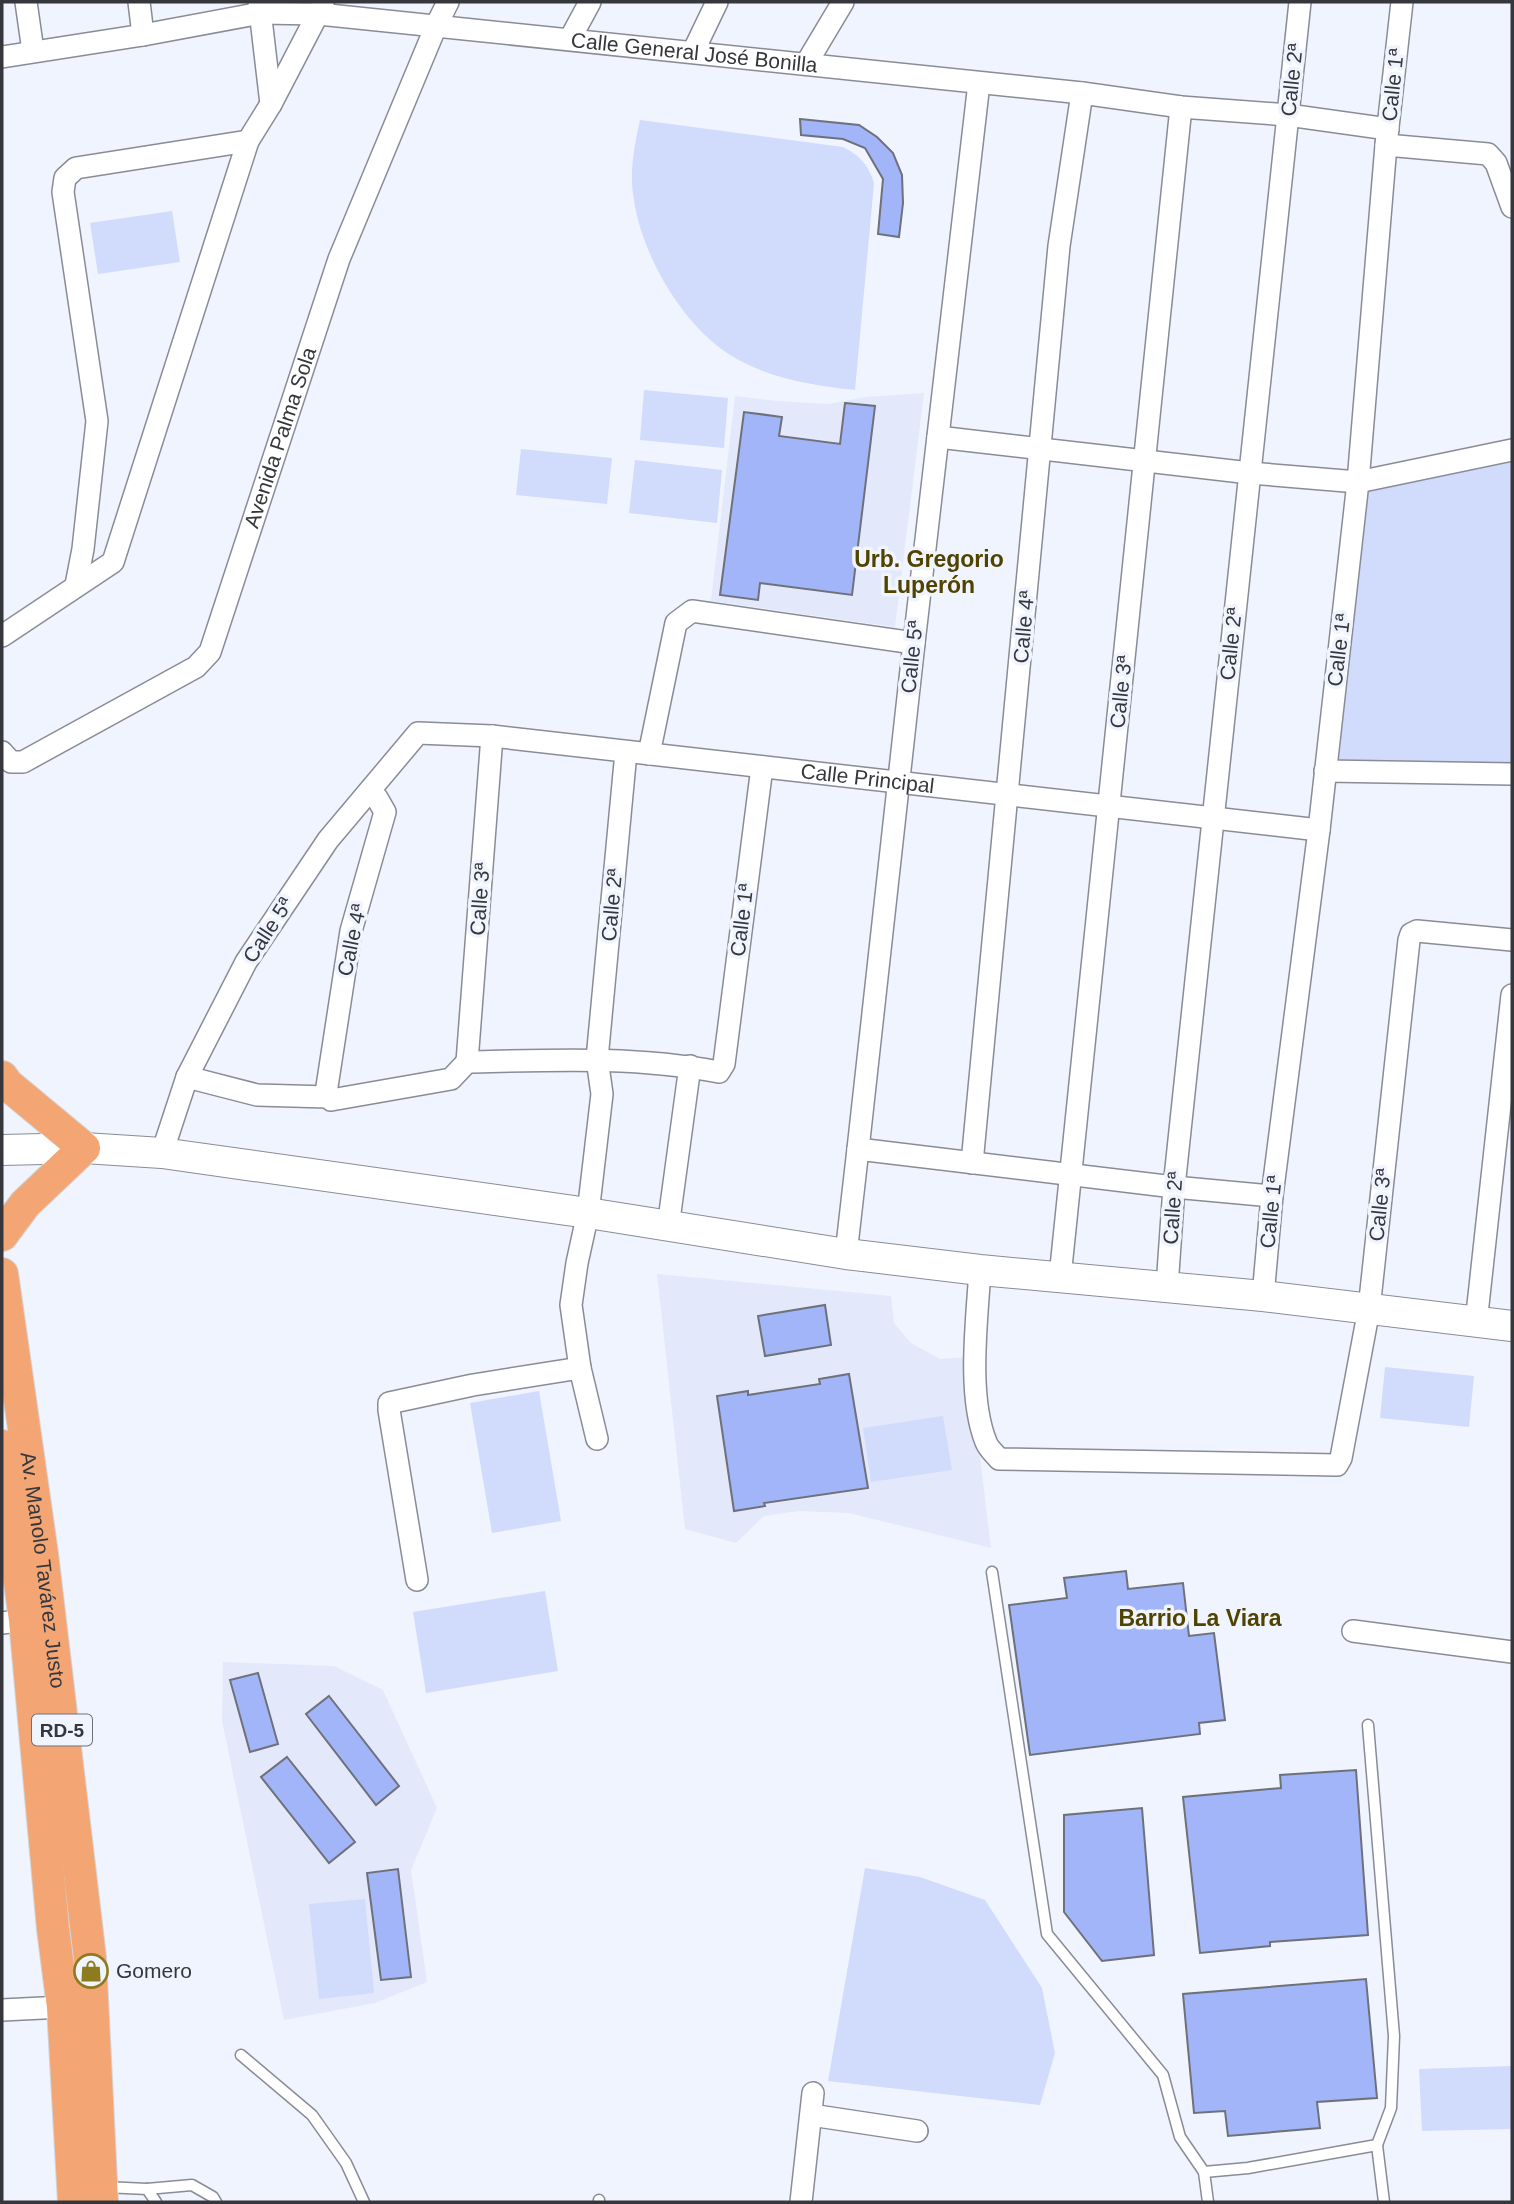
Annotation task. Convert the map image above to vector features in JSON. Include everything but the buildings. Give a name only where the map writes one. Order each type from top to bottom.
[{"type":"main road","points":[[2,1077],[84,1148],[25,1204],[2,1236]]},
{"type":"main road","name":"Av. Manolo Tavárez Justo","points":[[2,1274],[42,1554],[90,1958],[104,2197]]},
{"type":"main road","name":"Av. Manolo Tavárez Justo","points":[[3,1464],[13,1622],[63,2007],[74,2202]]},
{"type":"street","points":[[26,2],[33,51]]},
{"type":"street","points":[[139,2],[143,35]]},
{"type":"street","name":"Avenida Palma Sola","points":[[2,752],[10,762],[23,762],[196,667],[210,652],[339,259],[448,2]]},
{"type":"street","points":[[570,39],[590,2]]},
{"type":"street","points":[[693,52],[717,2]]},
{"type":"street","points":[[806,64],[843,2]]},
{"type":"street","name":"Calle 2ª","points":[[1167,1287],[1174,1187],[1300,2]]},
{"type":"street","name":"Calle 1ª","points":[[1263,1296],[1272,1196],[1358,482],[1387,137],[1402,2]]},
{"type":"street","points":[[260,8],[271,104]]},
{"type":"street","name":"Calle General José Bonilla","points":[[2,57],[143,35],[260,8],[322,8],[436,26],[1082,93],[1181,107],[1288,115],[1387,137],[1488,154],[1496,163],[1512,207]]},
{"type":"street","points":[[2,636],[113,562],[248,141],[271,104],[322,8]]},
{"type":"street","name":"Calle 5ª","points":[[846,1254],[979,83]]},
{"type":"street","name":"Calle 4ª","points":[[972,1163],[1059,246],[1082,93]]},
{"type":"street","name":"Calle 3ª","points":[[1060,1277],[1181,107]]},
{"type":"street","points":[[76,586],[83,549],[97,421],[62,192],[65,178],[76,168],[248,141]]},
{"type":"street","points":[[938,437],[1250,473],[1358,482],[1512,450]]},
{"type":"street","points":[[649,754],[676,624],[692,611],[914,643]]},
{"type":"street","name":"Calle 5ª","points":[[162,1153],[187,1077],[246,962],[328,840],[418,733]]},
{"type":"street","name":"Calle Principal","points":[[418,733],[492,736],[1318,830]]},
{"type":"street","name":"Calle 3ª","points":[[467,1062],[492,736]]},
{"type":"street","name":"Calle 2ª","points":[[597,1439],[580,1368],[572,1305],[577,1263],[588,1213],[602,1094],[597,1059],[626,752]]},
{"type":"street","name":"Calle 1ª","points":[[690,1066],[719,1072],[724,1064],[762,767]]},
{"type":"street","points":[[1325,771],[1512,774]]},
{"type":"street","name":"Calle 4ª","points":[[328,1097],[326,1093],[351,931],[385,812],[377,797],[369,792]]},
{"type":"street","name":"Calle 3ª","points":[[980,1270],[975,1356],[978,1415],[986,1444],[999,1458],[1337,1465],[1341,1458],[1369,1309],[1409,940],[1417,931],[1512,940]]},
{"type":"street","points":[[1476,1323],[1512,995]]},
{"type":"street","points":[[187,1077],[257,1095],[328,1097],[331,1100],[451,1080],[467,1062],[597,1059],[690,1066],[668,1227]]},
{"type":"street","points":[[2,1150],[84,1148],[162,1153],[588,1213],[846,1254],[980,1270],[1263,1296],[1512,1326]]},
{"type":"street","points":[[858,1149],[1174,1187],[1272,1196]]},
{"type":"street","points":[[417,1580],[389,1403],[473,1385],[580,1368]]},
{"type":"street","points":[[1353,1631],[1512,1652]]},
{"type":"street","points":[[2,2010],[63,2007]]},
{"type":"street","points":[[801,2202],[813,2093]]},
{"type":"street","points":[[811,2115],[917,2132]]},
{"type":"lane","points":[[992,1572],[1046,1934],[1163,2075],[1180,2137],[1204,2172],[1208,2202]]},
{"type":"lane","points":[[1368,1725],[1394,2036],[1391,2108],[1377,2145],[1384,2202]]},
{"type":"lane","points":[[241,2055],[312,2115],[346,2163],[364,2202]]},
{"type":"lane","points":[[1204,2172],[1248,2168],[1377,2145]]},
{"type":"lane","points":[[104,2197],[147,2189],[192,2185],[213,2197],[216,2202]]},
{"type":"lane","points":[[147,2189],[156,2202]]},
{"type":"shaded area","points":[[640,120],[843,147],[863,161],[874,183],[855,390],[789,379],[757,369],[727,353],[694,324],[666,286],[645,243],[638,221],[632,170]]},
{"type":"shaded area","points":[[172,211],[180,262],[98,274],[90,223]]},
{"type":"shaded area","points":[[644,390],[728,398],[724,448],[640,440]]},
{"type":"shaded area","points":[[924,393],[895,627],[711,601],[735,396],[828,404],[866,397]]},
{"type":"shaded area","points":[[521,449],[612,458],[607,504],[516,495]]},
{"type":"shaded area","points":[[1512,450],[1512,774],[1325,771],[1358,482]]},
{"type":"shaded area","points":[[635,460],[722,470],[717,523],[629,513]]},
{"type":"shaded area","points":[[657,1274],[891,1296],[894,1323],[911,1343],[940,1359],[968,1357],[991,1548],[849,1513],[799,1511],[764,1516],[736,1543],[685,1529]]},
{"type":"shaded area","points":[[1385,1367],[1474,1376],[1469,1427],[1380,1418]]},
{"type":"shaded area","points":[[539,1391],[561,1521],[492,1533],[470,1403]]},
{"type":"shaded area","points":[[943,1416],[952,1470],[871,1482],[863,1428]]},
{"type":"shaded area","points":[[545,1591],[558,1671],[426,1693],[413,1612]]},
{"type":"shaded area","points":[[223,1662],[334,1666],[383,1690],[437,1808],[411,1870],[427,1982],[375,2003],[284,2020],[222,1721]]},
{"type":"shaded area","points":[[865,1868],[920,1877],[985,1900],[1042,1988],[1055,2053],[1040,2105],[828,2081]]},
{"type":"shaded area","points":[[365,1899],[374,1993],[319,1999],[309,1904]]},
{"type":"shaded area","points":[[1512,2066],[1512,2129],[1422,2131],[1419,2069]]},
{"type":"place","name":"Gomero","points":[[91,1971]]},
{"type":"district","name":"Urb. Gregorio Luperón","points":[[929,572]]},
{"type":"district","name":"Barrio La Viara","points":[[1200,1618]]}]
